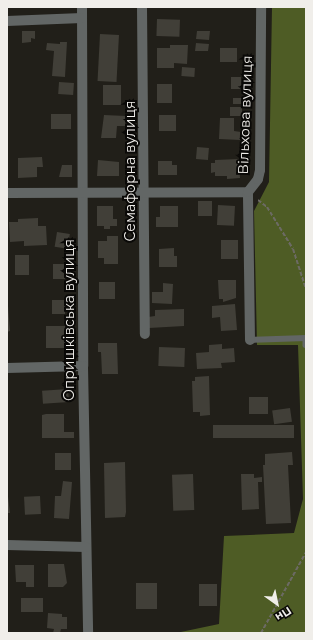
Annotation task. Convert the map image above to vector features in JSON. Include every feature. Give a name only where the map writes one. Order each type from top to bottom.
[{"type":"street","name":"Опришківська вулиця","points":[[82,7],[83,366],[88,633]]},
{"type":"street","name":"Семафорна вулиця","points":[[142,7],[145,192],[145,334]]},
{"type":"street","name":"Вільхова вулиця","points":[[250,340],[248,192],[258,179],[260,170],[262,7]]},
{"type":"street","points":[[7,21],[82,18]]},
{"type":"street","points":[[7,193],[248,192]]},
{"type":"street","points":[[7,367],[83,366]]},
{"type":"street","points":[[7,545],[86,547]]},
{"type":"lane","points":[[250,340],[306,338],[306,345]]},
{"type":"path","points":[[248,192],[267,207],[293,249],[306,289]]},
{"type":"path","points":[[261,633],[306,552]]},
{"type":"green space","points":[[272,7],[306,7],[306,633],[176,633],[219,624],[224,536],[294,533],[303,499],[298,345],[257,345],[254,211],[269,182]]},
{"type":"building","points":[[157,19],[180,20],[179,37],[156,36]]},
{"type":"building","points":[[22,31],[35,31],[35,39],[31,38],[31,42],[22,43]]},
{"type":"building","points":[[197,31],[210,31],[209,40],[196,39]]},
{"type":"building","points":[[100,34],[119,35],[117,82],[98,81]]},
{"type":"building","points":[[60,42],[67,42],[65,77],[52,76],[54,51],[46,50],[47,43],[60,44]]},
{"type":"building","points":[[196,43],[209,44],[208,51],[195,51]]},
{"type":"building","points":[[170,45],[188,45],[187,64],[174,63],[174,68],[157,68],[157,48],[170,48]]},
{"type":"building","points":[[220,48],[237,48],[237,62],[220,62]]},
{"type":"building","points":[[182,67],[195,68],[194,77],[181,76]]},
{"type":"building","points":[[231,77],[241,77],[241,89],[231,89]]},
{"type":"building","points":[[59,82],[74,83],[73,95],[58,94]]},
{"type":"building","points":[[157,84],[172,84],[172,103],[157,103]]},
{"type":"building","points":[[103,85],[121,85],[121,105],[103,105]]},
{"type":"building","points":[[233,98],[242,98],[242,104],[233,104]]},
{"type":"building","points":[[230,107],[242,107],[242,116],[230,116]]},
{"type":"building","points":[[51,114],[71,114],[71,129],[51,129]]},
{"type":"building","points":[[104,115],[126,116],[125,126],[117,126],[116,138],[101,138]]},
{"type":"building","points":[[159,115],[176,115],[176,131],[159,131]]},
{"type":"building","points":[[220,118],[234,118],[234,131],[241,132],[240,140],[219,139]]},
{"type":"building","points":[[197,147],[209,148],[208,160],[196,159]]},
{"type":"building","points":[[42,157],[43,167],[37,167],[37,177],[18,178],[18,158]]},
{"type":"building","points":[[239,159],[240,178],[227,179],[227,176],[215,176],[215,172],[211,173],[211,163],[215,163],[215,160]]},
{"type":"building","points":[[98,160],[119,162],[119,176],[97,176]]},
{"type":"building","points":[[158,161],[172,161],[172,165],[177,165],[177,175],[158,175]]},
{"type":"building","points":[[62,165],[72,165],[72,177],[59,177]]},
{"type":"building","points":[[198,201],[212,201],[212,216],[198,216]]},
{"type":"building","points":[[218,205],[235,206],[234,226],[217,225]]},
{"type":"building","points":[[97,206],[113,206],[113,219],[117,219],[117,226],[110,226],[110,229],[104,229],[104,226],[97,226]]},
{"type":"building","points":[[160,206],[178,206],[178,227],[156,227],[156,217],[160,217]]},
{"type":"building","points":[[38,218],[38,226],[46,226],[47,245],[24,246],[24,241],[10,242],[9,222],[18,222],[18,219]]},
{"type":"building","points":[[57,232],[70,234],[67,249],[55,247]]},
{"type":"building","points":[[107,236],[118,236],[118,264],[104,264],[104,258],[98,258],[98,241],[107,241]]},
{"type":"building","points":[[221,240],[238,240],[238,259],[221,259]]},
{"type":"building","points":[[174,248],[174,256],[177,256],[177,267],[159,267],[159,249]]},
{"type":"building","points":[[15,255],[29,255],[29,275],[15,275]]},
{"type":"building","points":[[53,264],[65,264],[65,279],[53,279]]},
{"type":"building","points":[[218,280],[236,280],[236,298],[223,302],[223,299],[219,299]]},
{"type":"building","points":[[99,282],[115,282],[115,299],[99,299]]},
{"type":"building","points":[[163,283],[173,284],[172,304],[152,303],[152,292],[163,292]]},
{"type":"building","points":[[7,293],[10,331],[7,332]]},
{"type":"building","points":[[52,300],[65,300],[65,314],[52,314]]},
{"type":"building","points":[[235,304],[237,330],[221,331],[220,317],[212,318],[212,306]]},
{"type":"building","points":[[184,309],[184,326],[149,328],[148,317],[155,316],[155,310]]},
{"type":"building","points":[[46,326],[65,326],[65,348],[46,348]]},
{"type":"building","points":[[98,343],[117,343],[118,374],[102,374],[101,352],[98,352]]},
{"type":"building","points":[[222,344],[222,349],[234,348],[235,362],[221,363],[222,368],[197,369],[196,353],[209,352],[209,345]]},
{"type":"building","points":[[159,347],[185,348],[184,367],[158,366]]},
{"type":"building","points":[[209,376],[210,415],[200,416],[200,412],[193,412],[192,381],[195,381],[195,377]]},
{"type":"building","points":[[68,389],[69,402],[43,404],[42,391]]},
{"type":"building","points":[[249,397],[268,397],[268,414],[249,414]]},
{"type":"building","points":[[290,408],[292,422],[274,424],[272,411]]},
{"type":"building","points":[[64,414],[64,432],[74,432],[74,438],[42,438],[42,415]]},
{"type":"building","points":[[213,425],[294,425],[294,438],[213,438]]},
{"type":"building","points":[[292,452],[293,465],[288,465],[291,523],[266,524],[263,465],[265,465],[265,454]]},
{"type":"building","points":[[55,453],[71,453],[71,470],[55,470]]},
{"type":"building","points":[[125,462],[125,517],[105,518],[104,463]]},
{"type":"building","points":[[193,474],[194,510],[173,511],[172,475]]},
{"type":"building","points":[[241,474],[254,474],[254,478],[262,477],[262,482],[258,482],[259,509],[242,510]]},
{"type":"building","points":[[63,481],[72,482],[69,519],[54,518],[55,496],[61,496]]},
{"type":"building","points":[[7,488],[10,513],[7,513]]},
{"type":"building","points":[[40,496],[41,514],[25,515],[24,497]]},
{"type":"building","points":[[48,564],[64,564],[67,583],[63,587],[48,587]]},
{"type":"building","points":[[15,565],[34,565],[34,587],[26,587],[26,582],[16,582]]},
{"type":"building","points":[[136,583],[157,583],[157,609],[136,609]]},
{"type":"building","points":[[199,584],[217,584],[217,606],[199,606]]},
{"type":"building","points":[[21,598],[43,598],[43,612],[21,612]]},
{"type":"building","points":[[48,613],[62,614],[62,617],[67,617],[67,629],[61,629],[60,633],[53,633],[54,629],[47,628]]}]
